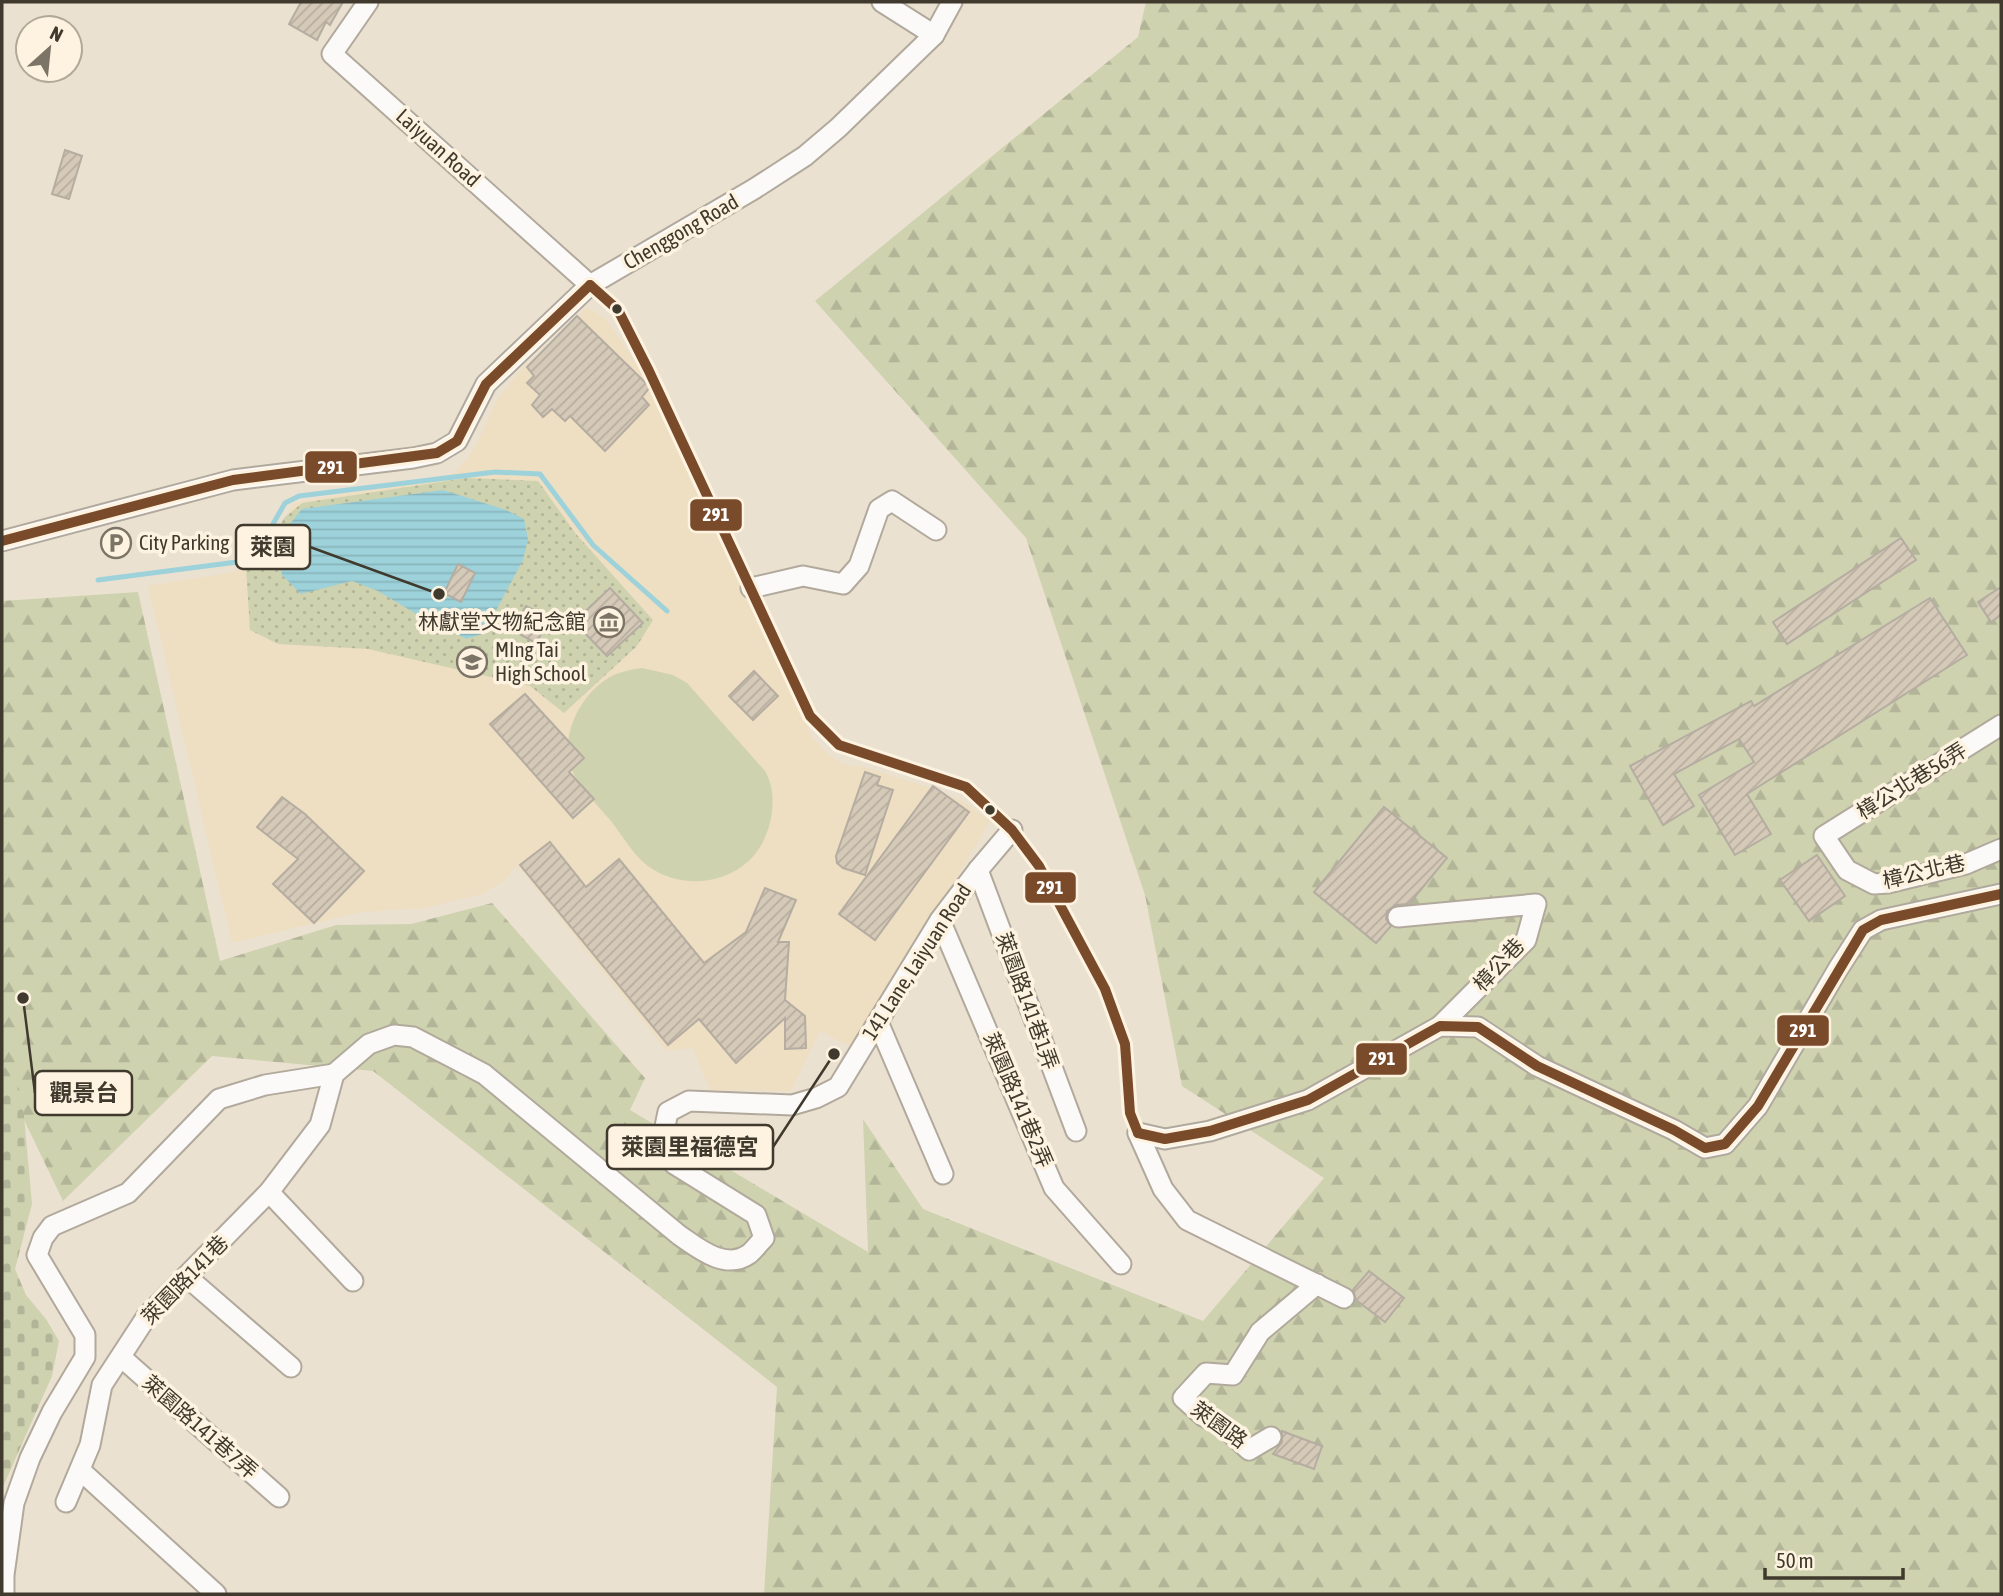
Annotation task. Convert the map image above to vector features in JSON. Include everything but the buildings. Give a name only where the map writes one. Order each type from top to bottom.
[{"type":"street","name":"Laiyuan Road","points":[[368,2],[332,54],[590,285]]},
{"type":"street","points":[[882,2],[934,35]]},
{"type":"street","name":"Chenggong Road","points":[[2,541],[233,480],[437,453],[457,441],[486,384],[590,285],[709,217],[805,156],[838,128],[934,35],[952,2]]},
{"type":"street","points":[[751,588],[803,576],[843,584],[859,566],[879,509],[892,501],[936,530]]},
{"type":"street","name":"樟公北巷56弄","points":[[1824,836],[2001,725]]},
{"type":"street","name":"141 Lane, Laiyuan Road","points":[[334,1074],[369,1044],[394,1035],[413,1037],[484,1074],[679,1235],[707,1254],[726,1261],[748,1255],[764,1238],[756,1215],[674,1164],[663,1136],[668,1112],[689,1101],[792,1104],[816,1098],[838,1087],[940,920],[1012,830]]},
{"type":"street","name":"樟公北巷","points":[[1824,836],[1847,870],[1874,884],[1966,864],[2001,849]]},
{"type":"street","name":"萊園路141巷1弄","points":[[978,870],[1076,1131]]},
{"type":"street","name":"樟公北巷","points":[[1440,1026],[1478,1027],[1536,1066],[1674,1130],[1704,1148],[1725,1144],[1758,1107],[1863,930],[1881,920],[2001,894]]},
{"type":"street","name":"樟公巷","points":[[1398,917],[1536,904],[1526,940],[1440,1026]]},
{"type":"street","name":"萊園路141巷2弄","points":[[940,920],[1054,1188],[1121,1264]]},
{"type":"street","points":[[878,1022],[943,1174]]},
{"type":"street","points":[[1344,1298],[1187,1220],[1163,1189],[1139,1133],[1165,1139],[1210,1132],[1308,1100],[1440,1026]]},
{"type":"street","points":[[4,1594],[4,1575],[15,1503],[30,1458],[52,1412],[85,1357],[85,1335],[37,1255],[43,1238],[52,1226],[128,1192],[219,1099],[265,1085],[334,1074]]},
{"type":"street","name":"萊園路141巷","points":[[66,1503],[90,1445],[103,1385],[147,1316],[269,1192],[320,1125],[334,1074]]},
{"type":"street","points":[[269,1192],[353,1282]]},
{"type":"street","points":[[187,1277],[291,1367]]},
{"type":"street","name":"萊園路","points":[[1271,1437],[1249,1450],[1220,1423],[1203,1416],[1183,1398],[1206,1373],[1233,1375],[1260,1332],[1317,1284]]},
{"type":"street","name":"萊園路141巷7弄","points":[[121,1357],[279,1497]]},
{"type":"street","points":[[80,1470],[216,1594]]},
{"type":"shaded area","name":"MIng Tai High School","points":[[587,307],[606,319],[649,383],[812,737],[828,754],[844,765],[864,767],[934,789],[962,801],[990,821],[856,1049],[820,1031],[791,1091],[710,1090],[693,1048],[667,1051],[517,865],[504,881],[482,894],[424,908],[361,912],[232,943],[148,586],[235,572],[261,556],[294,503],[455,473],[475,448],[496,401],[518,373]]},
{"type":"green space","points":[[1146,2],[2001,2],[2001,1594],[764,1594],[777,1387],[373,1071],[212,1056],[63,1201],[2,1074],[2,601],[138,592],[220,961],[336,925],[411,924],[492,903],[645,1078],[630,1110],[868,1252],[863,1119],[923,1209],[1203,1321],[1324,1178],[1182,1086],[1145,895],[1026,538],[815,301],[1138,37]]},
{"type":"green space","points":[[466,478],[538,481],[576,534],[653,620],[637,646],[564,713],[530,686],[368,649],[278,644],[250,630],[246,568],[264,558],[284,518],[302,503]]},
{"type":"green space","points":[[642,668],[673,675],[687,683],[765,771],[769,780],[773,799],[771,820],[764,839],[750,860],[724,876],[693,881],[677,879],[648,866],[633,851],[575,776],[568,749],[569,736],[579,709],[597,687],[611,677]]},
{"type":"green space","points":[[2,1062],[19,1089],[32,1204],[15,1269],[26,1295],[46,1319],[59,1341],[52,1376],[2,1489]]},
{"type":"water","points":[[443,490],[506,510],[524,519],[528,539],[523,560],[484,633],[467,639],[423,618],[378,591],[352,581],[301,594],[282,575],[278,551],[281,535],[302,509]]},
{"type":"waterway","points":[[98,580],[237,562],[257,552],[285,503],[299,496],[495,472],[540,474],[593,545],[667,611]]},
{"type":"transit line","name":"291","points":[[590,285],[618,310],[810,716],[839,745],[966,787],[1012,830],[1039,866],[1105,989],[1125,1044],[1130,1113],[1138,1133]]},
{"type":"transit line","name":"291","points":[[2,541],[233,480],[437,453],[457,441],[486,384],[590,285]]},
{"type":"transit line","name":"291","points":[[1138,1133],[1165,1139],[1210,1131],[1308,1100],[1440,1026],[1478,1027],[1537,1066],[1674,1130],[1705,1148],[1725,1144],[1758,1106],[1863,930],[1881,920],[2001,894]]},
{"type":"place","name":"City Parking","points":[[116,543]]},
{"type":"place","name":"萊園","points":[[439,594]]},
{"type":"place","name":"林獻堂文物紀念館","points":[[609,622]]},
{"type":"place","name":"MIng Tai High School","points":[[472,662]]},
{"type":"place","name":"觀景台","points":[[23,998]]},
{"type":"place","name":"萊園里福德宮","points":[[834,1054]]}]
